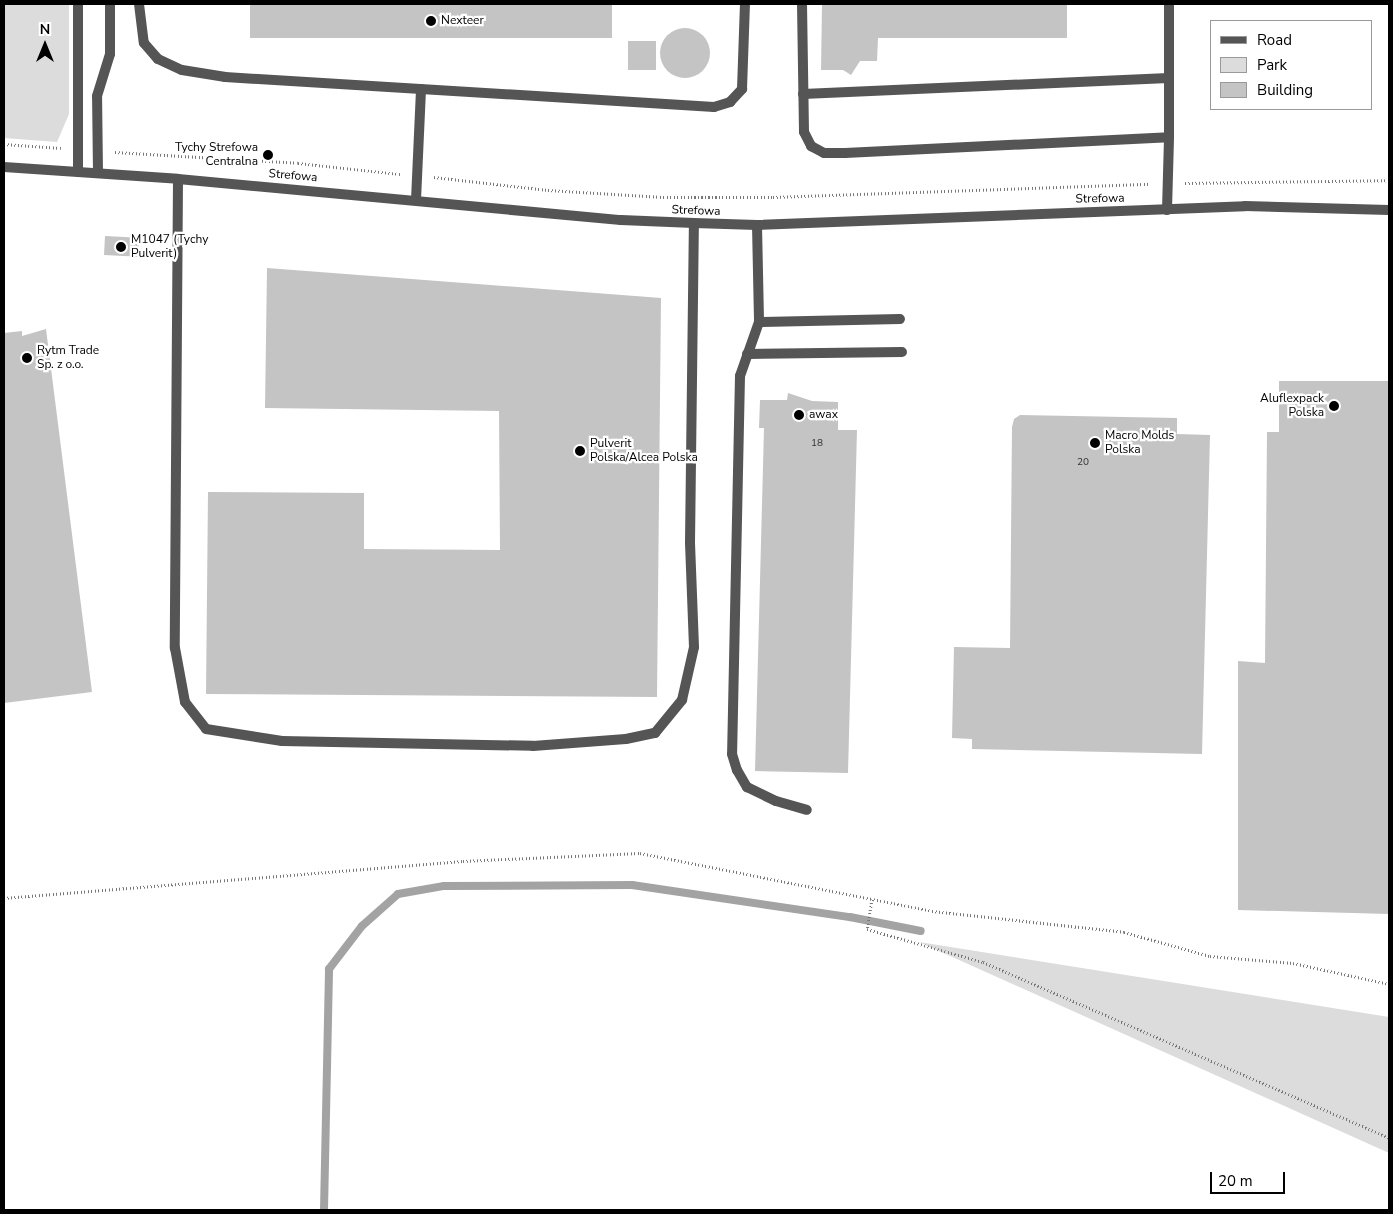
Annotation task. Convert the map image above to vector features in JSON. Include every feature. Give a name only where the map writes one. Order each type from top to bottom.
[{"type":"street","points":[[78,4],[78,172]]},
{"type":"street","points":[[98,174],[97,96],[110,54],[110,4]]},
{"type":"street","points":[[139,4],[144,44],[158,59],[182,70],[225,77],[714,107],[730,102],[742,89],[745,4]]},
{"type":"street","points":[[802,4],[804,132],[811,146],[824,153],[1169,137]]},
{"type":"street","points":[[1168,210],[1169,4]]},
{"type":"street","points":[[803,94],[1169,78]]},
{"type":"street","points":[[416,200],[421,89]]},
{"type":"street","name":"Strefowa","points":[[4,167],[178,178],[621,220],[757,225],[1263,206],[1389,210]]},
{"type":"street","points":[[178,178],[175,648],[185,702],[206,729],[282,741],[532,746],[626,739],[655,733],[682,700],[694,648],[690,543],[694,223]]},
{"type":"street","points":[[757,225],[759,322],[740,376],[732,754],[736,770],[747,787],[766,798],[807,810]]},
{"type":"street","points":[[759,322],[900,319]]},
{"type":"street","points":[[747,354],[902,352]]},
{"type":"path","points":[[4,144],[78,149]]},
{"type":"path","points":[[98,150],[298,163],[548,190],[663,197],[773,197],[1169,183],[1389,180]]},
{"type":"path","points":[[4,898],[464,861],[640,853],[932,911],[1124,932],[1210,956],[1294,963],[1389,984]]},
{"type":"path","points":[[872,899],[867,929],[983,962],[1389,1138]]},
{"type":"green space","points":[[4,4],[69,4],[69,114],[57,142],[4,138]]},
{"type":"green space","points":[[919,942],[1389,1017],[1389,1153]]},
{"type":"building","name":"Nexteer","points":[[250,4],[612,4],[612,38],[250,38]]},
{"type":"building","points":[[822,4],[1067,4],[1067,38],[878,38],[877,61],[860,61],[851,75],[843,70],[821,70]]},
{"type":"building","points":[[680,28],[690,28],[703,35],[710,48],[710,58],[703,71],[690,78],[680,78],[671,74],[664,67],[660,58],[660,48],[664,39],[671,32]]},
{"type":"building","points":[[628,41],[656,41],[656,70],[628,70]]},
{"type":"building","name":"M1047 (Tychy Pulverit)","points":[[105,236],[139,238],[138,257],[104,255]]},
{"type":"building","name":"Pulverit Polska/Alcea Polska","points":[[267,268],[661,298],[657,697],[206,694],[208,492],[364,493],[364,549],[500,550],[499,411],[265,408]]},
{"type":"building","points":[[46,329],[92,692],[4,703],[4,333],[22,331],[22,336]]},
{"type":"building","points":[[1279,381],[1389,381],[1389,914],[1238,910],[1238,661],[1265,663],[1267,432],[1279,432]]},
{"type":"building","points":[[788,393],[812,401],[838,402],[838,430],[857,430],[848,773],[755,771],[764,428],[759,428],[760,400],[787,400]]},
{"type":"building","points":[[1020,415],[1177,418],[1177,434],[1210,435],[1202,754],[972,749],[972,739],[952,738],[954,647],[1010,648],[1012,427],[1014,419]]},
{"type":"waterway","points":[[324,1210],[329,969],[362,926],[398,894],[444,886],[632,885],[850,917],[921,931]]},
{"type":"place","name":"Nexteer","points":[[431,21]]},
{"type":"place","name":"Tychy Strefowa Centralna","points":[[268,155]]},
{"type":"place","name":"M1047 (Tychy Pulverit)","points":[[121,247]]},
{"type":"place","name":"Rytm Trade Sp. z o.o.","points":[[27,358]]},
{"type":"place","name":"Aluflexpack Polska","points":[[1334,406]]},
{"type":"place","name":"awax","points":[[799,415]]},
{"type":"place","name":"Macro Molds Polska","points":[[1095,443]]},
{"type":"place","name":"Pulverit Polska/Alcea Polska","points":[[580,451]]}]
